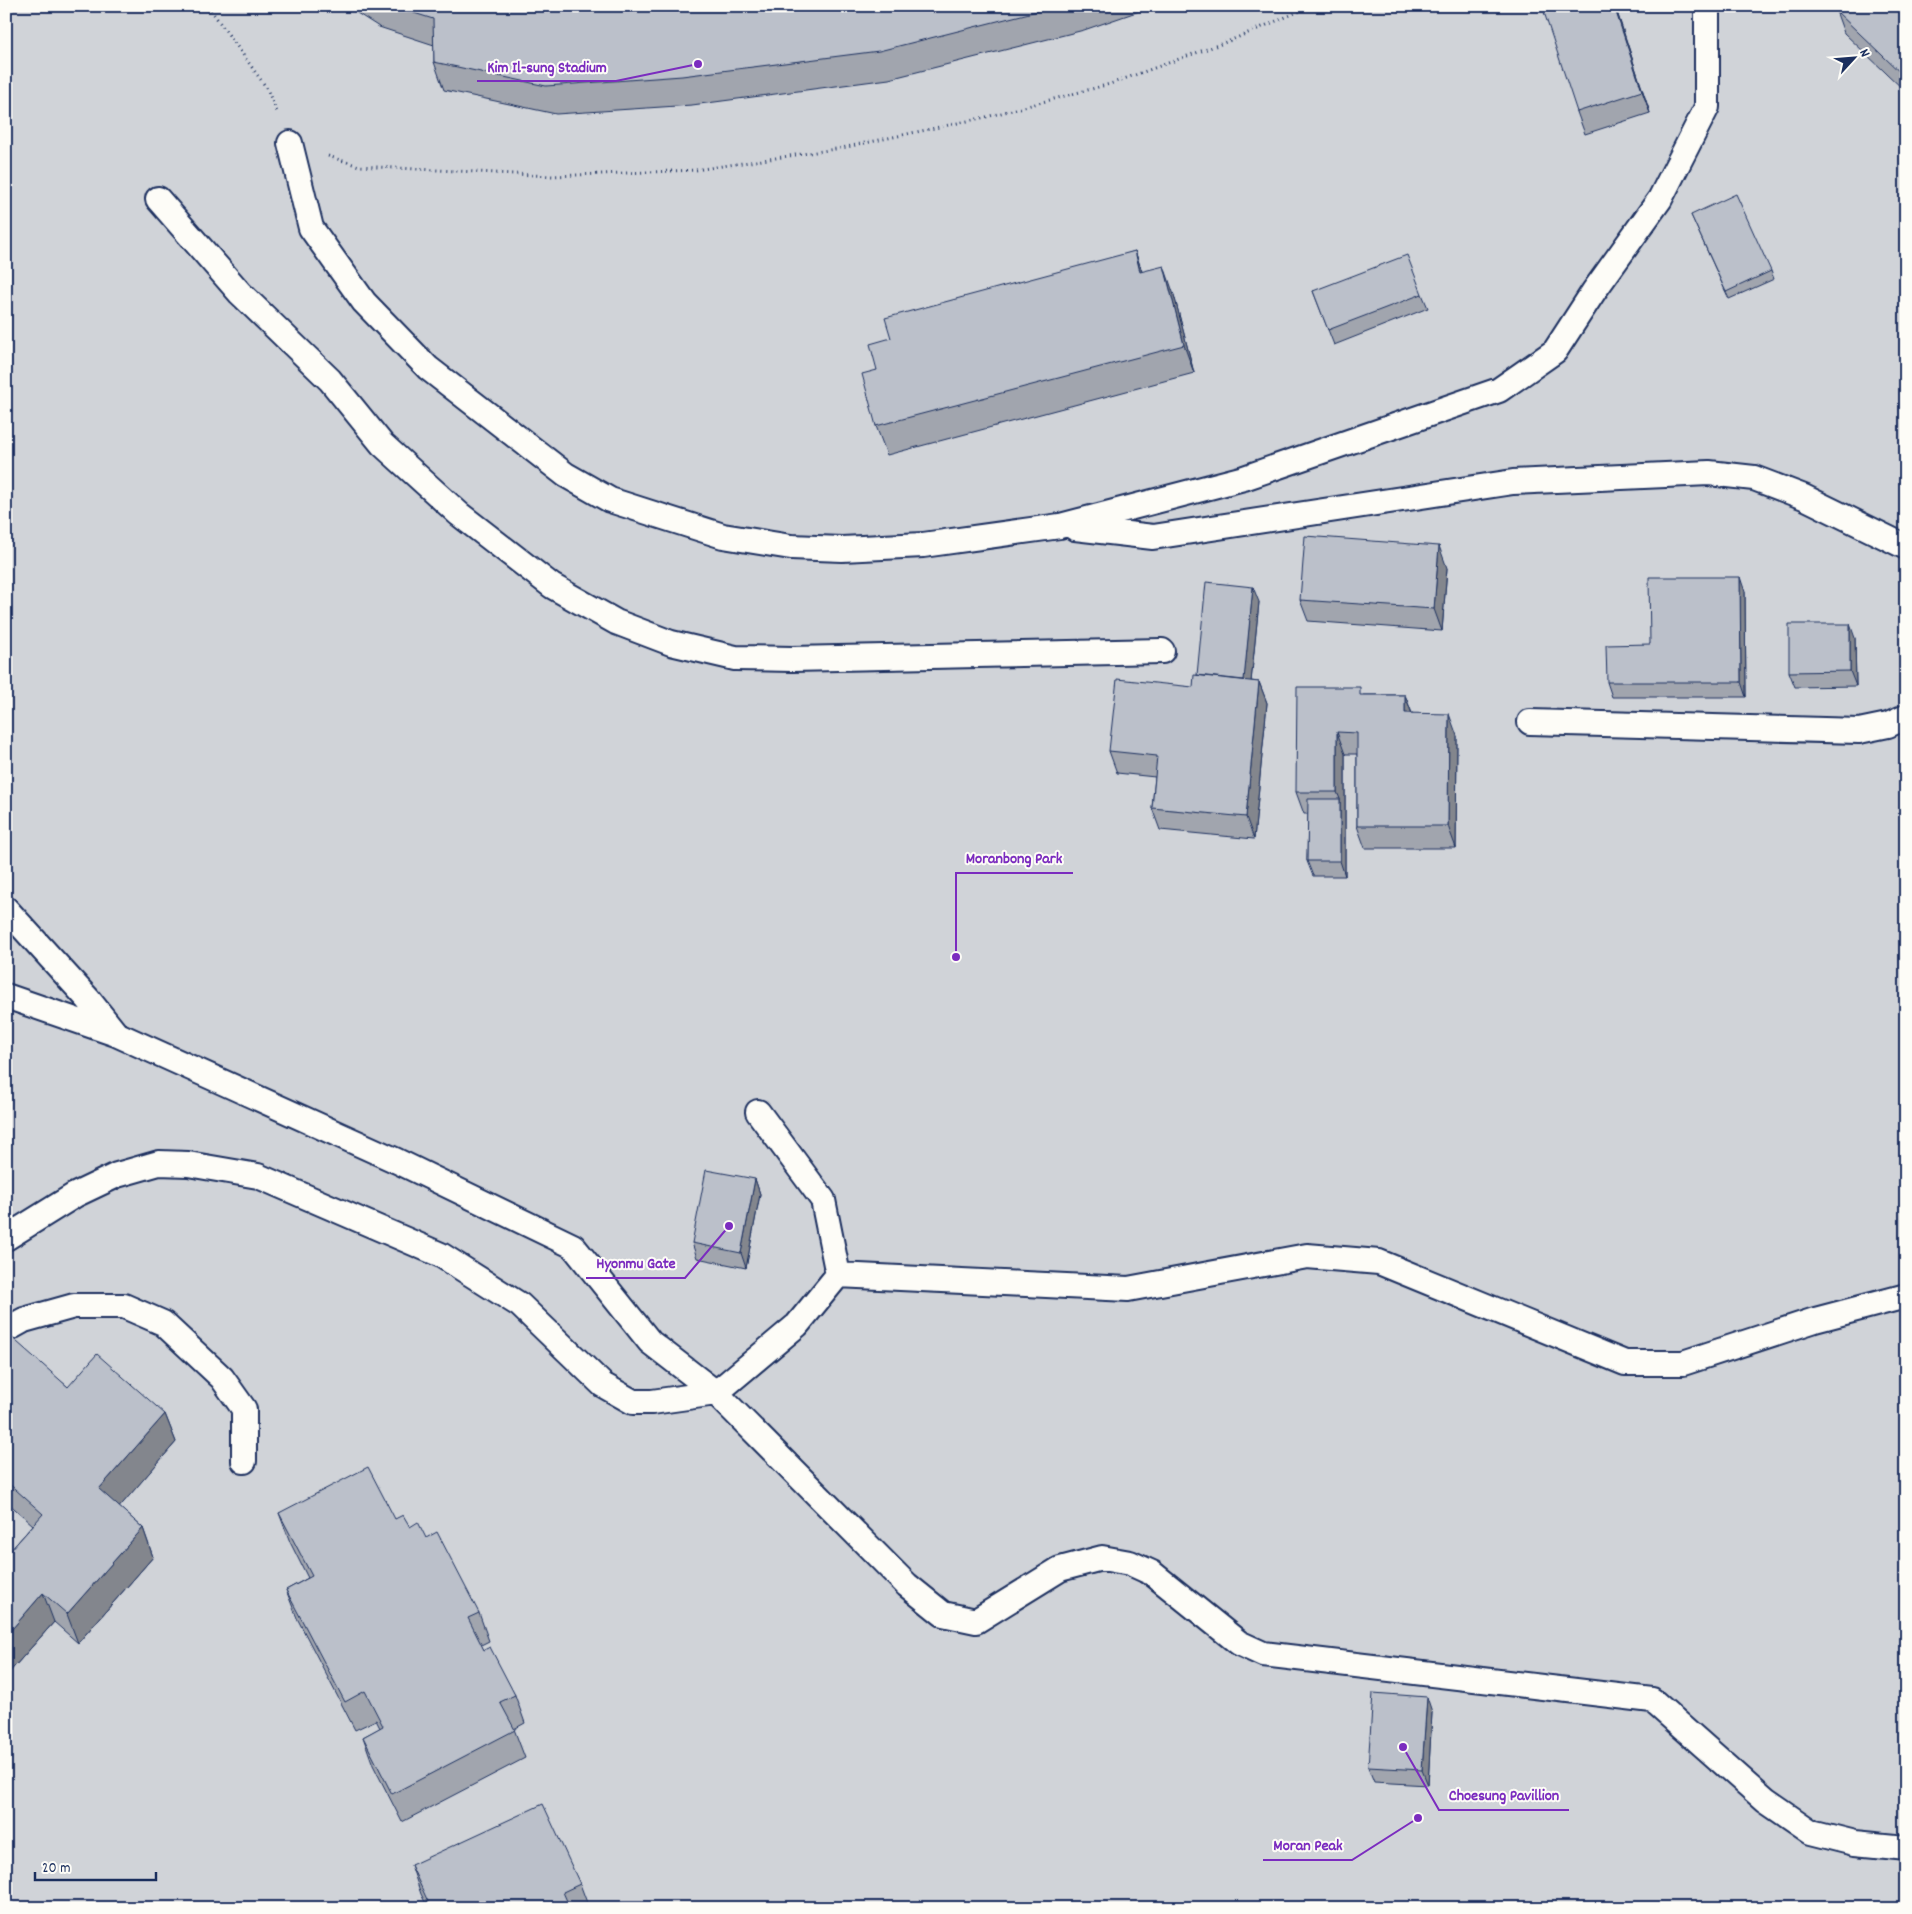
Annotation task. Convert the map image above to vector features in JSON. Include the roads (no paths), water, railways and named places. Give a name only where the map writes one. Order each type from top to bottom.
[{"type":"lane","points":[[290,144],[311,228],[364,302],[428,368],[566,475],[610,500],[723,536],[792,547],[842,549],[923,545],[1060,526],[1244,478],[1499,390],[1555,351],[1594,290],[1660,199],[1706,107],[1707,6]]},
{"type":"lane","points":[[158,199],[240,293],[330,380],[382,444],[459,514],[552,586],[616,622],[671,644],[735,658],[792,659],[1162,651]]},
{"type":"lane","points":[[1060,526],[1153,537],[1513,482],[1709,473],[1754,478],[1804,498],[1906,547]]},
{"type":"lane","points":[[1530,722],[1859,731],[1888,725],[1906,717]]},
{"type":"lane","points":[[6,909],[88,999],[116,1034]]},
{"type":"lane","points":[[6,996],[116,1034],[397,1161],[573,1246],[650,1342],[716,1392],[907,1585],[943,1614],[976,1621],[1060,1569],[1102,1558],[1130,1563],[1152,1573],[1239,1643],[1263,1654],[1652,1700],[1766,1801],[1811,1832],[1855,1843],[1906,1848]]},
{"type":"lane","points":[[758,1112],[823,1200],[838,1275]]},
{"type":"lane","points":[[6,1238],[75,1195],[118,1175],[160,1163],[188,1164],[258,1176],[442,1255],[520,1305],[604,1385],[633,1402],[652,1402],[716,1392],[797,1325],[838,1275]]},
{"type":"lane","points":[[838,1275],[1128,1289],[1307,1256],[1379,1262],[1625,1363],[1683,1363],[1815,1320],[1906,1296]]},
{"type":"lane","points":[[6,1330],[24,1320],[74,1306],[124,1306],[163,1323],[222,1378],[244,1409],[244,1461]]},
{"type":"place","name":"Kim Il-sung Stadium","points":[[698,64]]},
{"type":"place","name":"Moranbong Park","points":[[956,957]]},
{"type":"place","name":"Hyonmu Gate","points":[[729,1226]]},
{"type":"place","name":"Choesung Pavillion","points":[[1403,1747]]},
{"type":"place","name":"Moran Peak","points":[[1418,1818]]}]
